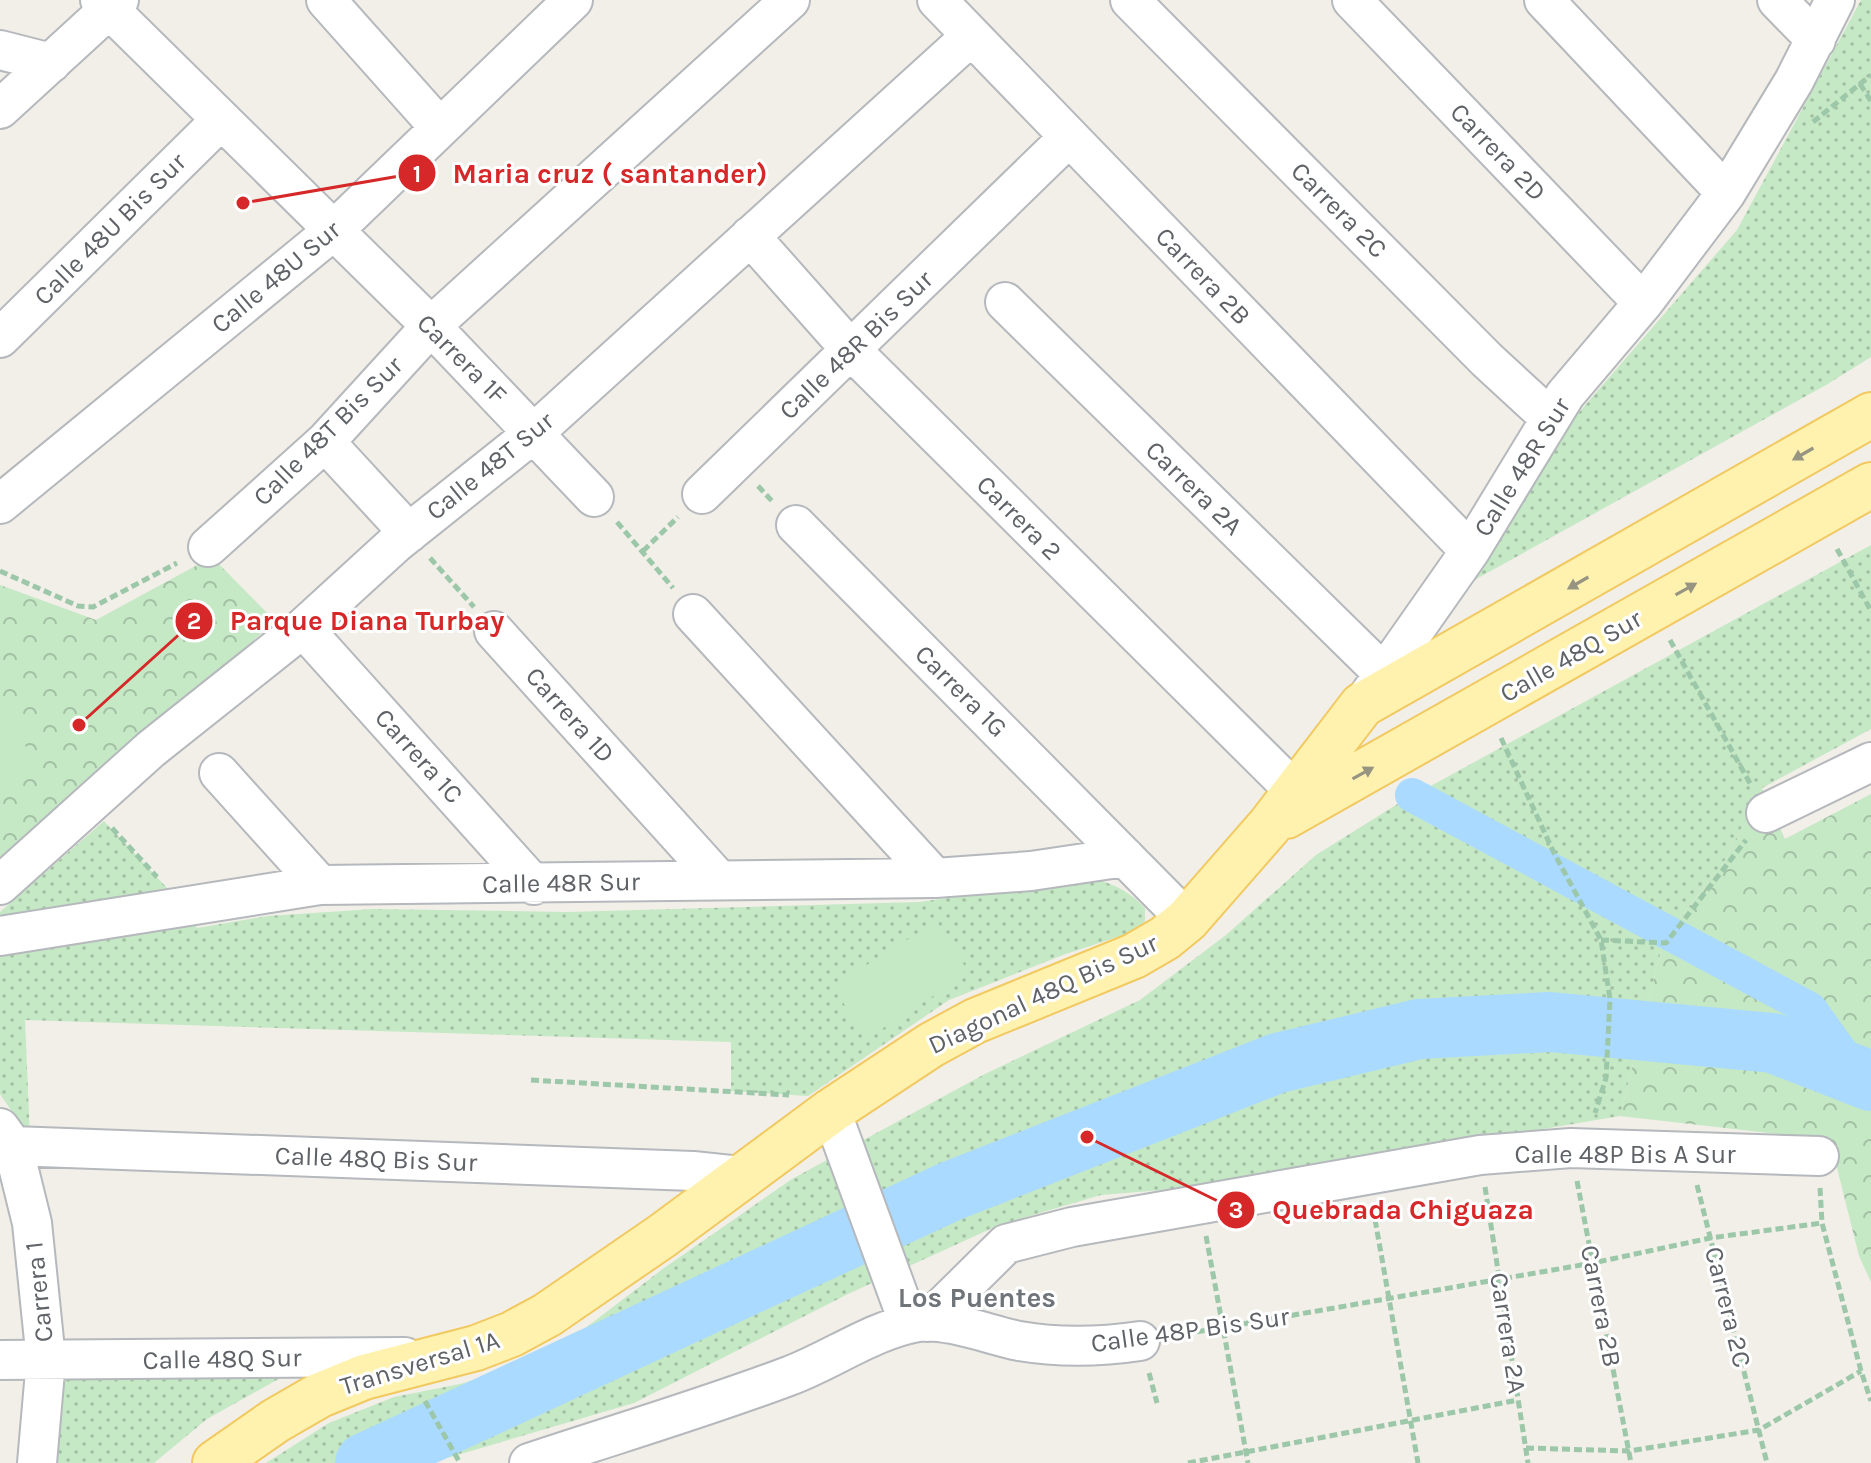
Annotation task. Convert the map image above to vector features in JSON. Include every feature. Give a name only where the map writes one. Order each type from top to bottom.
[{"type":"main road","points":[[1373,689],[1871,415]]},
{"type":"main road","name":"Calle 48Q Sur","points":[[1283,808],[1871,485]]},
{"type":"main road","name":"Calle 48R Sur","points":[[1187,920],[1283,808],[1373,689]]},
{"type":"main road","name":"Diagonal 48Q Bis Sur","points":[[740,1176],[812,1103],[975,1021],[1134,956],[1165,938],[1187,920]]},
{"type":"main road","name":"Transversal 1A","points":[[215,1463],[275,1421],[320,1395],[364,1377],[444,1357],[512,1334],[547,1315],[662,1236],[740,1176]]},
{"type":"street","points":[[326,0],[440,128]]},
{"type":"street","name":"Calle 48T Bis Sur","points":[[208,547],[325,442],[431,326],[790,0]]},
{"type":"street","name":"Carrera 2B","points":[[937,0],[1470,551]]},
{"type":"street","name":"Carrera 2C","points":[[1130,0],[1487,360],[1550,418]]},
{"type":"street","name":"Carrera 2D","points":[[1352,0],[1643,303]]},
{"type":"street","points":[[1544,0],[1726,193]]},
{"type":"street","points":[[1777,0],[1816,40]]},
{"type":"street","name":"Calle 48R Sur","points":[[1373,689],[1470,551],[1565,395],[1643,303],[1726,193],[1816,40],[1835,0]]},
{"type":"street","points":[[0,108],[51,63],[109,3]]},
{"type":"street","name":"Carrera 1F","points":[[109,3],[221,120],[431,326],[594,497]]},
{"type":"street","name":"Calle 48U Sur","points":[[0,504],[333,231],[440,128],[548,8]]},
{"type":"street","name":"Calle 48T Sur","points":[[0,885],[151,749],[303,628],[409,533],[535,432],[970,37]]},
{"type":"street","points":[[0,50],[51,63]]},
{"type":"street","name":"Calle 48U Bis Sur","points":[[0,338],[221,120]]},
{"type":"street","name":"Calle 48R Bis Sur","points":[[702,494],[1068,138]]},
{"type":"street","name":"Carrera 2","points":[[750,236],[851,350],[1283,808]]},
{"type":"street","name":"Carrera 2A","points":[[1005,302],[1373,689]]},
{"type":"street","points":[[325,442],[409,533]]},
{"type":"street","name":"Carrera 1G","points":[[796,525],[1187,920]]},
{"type":"street","points":[[693,614],[935,878]]},
{"type":"street","name":"Carrera 1C","points":[[303,628],[534,885]]},
{"type":"street","name":"Carrera 1D","points":[[494,631],[719,880]]},
{"type":"street","points":[[1766,813],[1871,762]]},
{"type":"street","points":[[219,773],[320,885]]},
{"type":"street","name":"Calle 48R Sur","points":[[0,936],[320,885],[534,885],[935,878],[1031,871],[1125,857]]},
{"type":"street","points":[[529,1463],[762,1386],[878,1334],[918,1323],[885,1259],[858,1184],[812,1103]]},
{"type":"street","name":"Calle 48Q Bis Sur","points":[[6,1137],[693,1171],[740,1176]]},
{"type":"street","name":"Carrera 1","points":[[6,1137],[32,1223],[46,1360],[37,1463]]},
{"type":"street","name":"Calle 48P Bis A Sur","points":[[918,1323],[1006,1244],[1072,1227],[1480,1155],[1571,1148],[1819,1156]]},
{"type":"street","name":"Calle 48P Bis Sur","points":[[918,1323],[1021,1341],[1094,1347],[1140,1341]]},
{"type":"street","name":"Calle 48Q Sur","points":[[0,1360],[444,1357]]},
{"type":"path","points":[[1860,84],[1871,101]]},
{"type":"path","points":[[734,462],[796,525]]},
{"type":"path","points":[[643,551],[702,494]]},
{"type":"path","points":[[594,497],[643,551],[693,614]]},
{"type":"path","points":[[409,533],[494,631]]},
{"type":"path","points":[[0,571],[78,606],[93,607],[208,547]]},
{"type":"path","points":[[1836,548],[1871,611]]},
{"type":"path","points":[[1601,940],[1666,943],[1766,813],[1670,639]]},
{"type":"path","points":[[1498,731],[1554,853],[1601,940],[1610,999],[1606,1078]]},
{"type":"path","points":[[89,804],[184,906]]},
{"type":"path","points":[[531,1080],[812,1103]]},
{"type":"path","name":"Carrera 2B","points":[[1571,1148],[1631,1463]]},
{"type":"path","name":"Carrera 2C","points":[[1688,1151],[1767,1463]]},
{"type":"path","name":"Carrera 2A","points":[[1480,1155],[1528,1463]]},
{"type":"path","points":[[1819,1156],[1822,1223],[1871,1401]]},
{"type":"path","points":[[1367,1175],[1418,1463]]},
{"type":"path","points":[[1200,1205],[1248,1463]]},
{"type":"path","name":"Calle 48P Bis Sur","points":[[1140,1341],[1593,1263],[1710,1238],[1822,1223]]},
{"type":"path","points":[[1526,1448],[1629,1451],[1759,1430],[1861,1371]]},
{"type":"path","points":[[1188,1463],[1518,1400]]},
{"type":"path","points":[[429,1409],[460,1463]]},
{"type":"green space","points":[[1861,0],[1871,0],[1871,357],[1460,588],[1549,447],[1737,230]]},
{"type":"green space","points":[[1871,545],[1871,729],[1762,788],[1725,860],[1664,939],[1620,1116],[1199,1187],[1101,1195],[999,1225],[848,1294],[634,1403],[430,1463],[266,1463],[329,1423],[394,1397],[460,1384],[537,1358],[575,1336],[664,1268],[792,1179],[983,1075],[1140,1000],[1226,935],[1316,855],[1396,805]]},
{"type":"green space","points":[[212,557],[275,621],[0,867],[0,585],[96,620]]},
{"type":"green space","points":[[12,714],[35,769],[0,784],[0,720]]},
{"type":"green space","points":[[1762,788],[1785,839],[1871,794],[1871,1282],[1859,1256],[1830,1140],[1620,1116],[1664,939],[1725,860]]},
{"type":"green space","points":[[104,821],[184,906],[197,928],[268,916],[373,909],[567,912],[919,902],[1093,878],[1133,897],[1145,908],[1145,921],[1138,930],[1063,955],[949,1000],[808,1096],[731,1091],[731,1042],[25,1020],[30,1138],[0,1094],[0,912]]},
{"type":"green space","points":[[937,921],[969,973],[866,1039],[833,986]]},
{"type":"green space","points":[[298,1368],[207,1419],[154,1463],[45,1463],[54,1370]]},
{"type":"waterway","points":[[1412,795],[1810,1009],[1858,1076]]},
{"type":"waterway","points":[[365,1463],[951,1191],[1278,1063],[1419,1029],[1550,1022],[1773,1043],[1871,1081]]},
{"type":"place","name":"Maria cruz ( santander)","points":[[243,203]]},
{"type":"place","name":"Parque Diana Turbay","points":[[79,725]]},
{"type":"place","name":"Quebrada Chiguaza","points":[[1087,1137]]},
{"type":"district","name":"Los Puentes","points":[[977,1297]]}]
